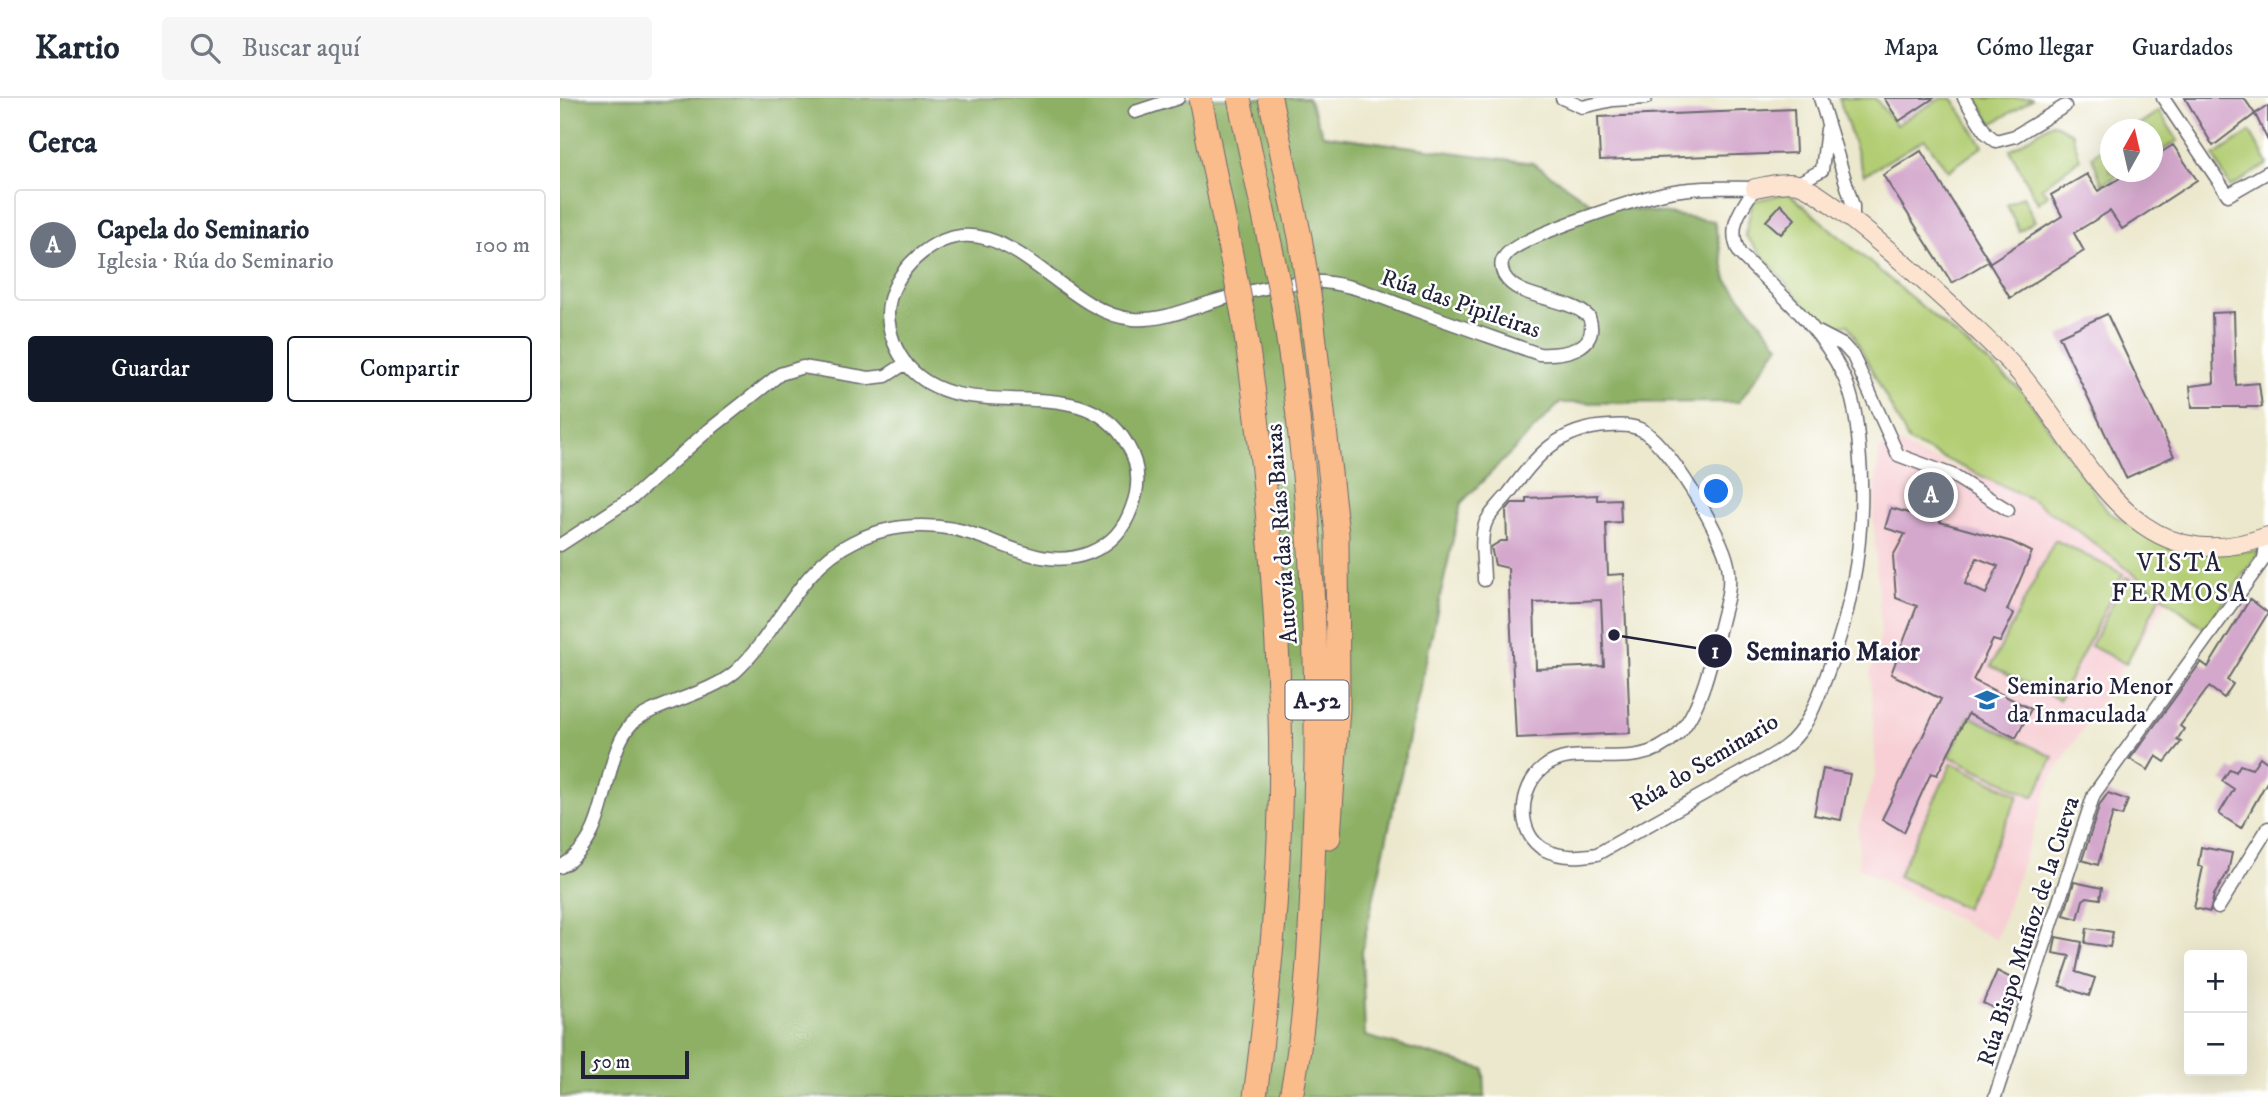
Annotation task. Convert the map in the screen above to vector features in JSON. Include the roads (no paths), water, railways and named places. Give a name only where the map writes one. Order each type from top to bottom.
[{"type":"highway","name":"Autovía das Rías Baixas","points":[[1200,98],[1243,315],[1263,452],[1280,717],[1278,847],[1271,965],[1255,1097]]},
{"type":"highway","name":"Autovía das Rías Baixas","points":[[1239,98],[1283,304],[1301,420],[1311,536],[1317,693],[1310,946],[1292,1097]]},
{"type":"highway","points":[[1270,98],[1300,237],[1311,307],[1337,534],[1338,708],[1320,963],[1299,1055]]},
{"type":"street","points":[[1135,112],[1178,98]]},
{"type":"street","points":[[1562,98],[1573,106],[1646,98]]},
{"type":"street","points":[[1820,98],[1853,206],[1853,220]]},
{"type":"street","points":[[1964,98],[1986,133],[1996,141],[2002,141],[2065,106]]},
{"type":"street","points":[[2163,98],[2228,195],[2268,172]]},
{"type":"street","points":[[1755,188],[1798,183],[1822,170],[1828,125]]},
{"type":"street","points":[[1798,183],[1853,220],[2005,357],[2033,390],[2099,483],[2126,514],[2160,535],[2191,545],[2224,545],[2267,537]]},
{"type":"street","name":"Rúa das Pipileiras","points":[[906,363],[890,327],[888,311],[894,291],[916,258],[936,246],[956,239],[978,238],[1022,253],[1096,309],[1131,319],[1180,313],[1263,288],[1306,282],[1331,283],[1539,354],[1567,354],[1580,348],[1590,337],[1592,330],[1589,317],[1577,307],[1516,287],[1505,278],[1501,266],[1503,257],[1511,250],[1565,226],[1665,192],[1755,188]]},
{"type":"street","name":"Rúa do Seminario","points":[[1484,580],[1485,523],[1520,478],[1553,443],[1586,427],[1638,428],[1650,435],[1672,462],[1714,529],[1728,562],[1730,582],[1726,604],[1698,702],[1679,733],[1651,753],[1629,758],[1575,757],[1556,760],[1542,768],[1525,796],[1523,813],[1527,828],[1544,849],[1577,857],[1597,854],[1785,747],[1806,723],[1842,634],[1859,564],[1861,476],[1853,405],[1843,373],[1817,331],[1740,254],[1733,242],[1735,219],[1755,188]]},
{"type":"street","points":[[1817,331],[1843,345],[1853,356],[1898,455],[1952,475],[2008,510]]},
{"type":"street","points":[[560,545],[632,498],[704,434],[780,374],[803,367],[869,378],[886,376],[906,363],[917,375],[945,392],[982,399],[1063,403],[1087,409],[1107,420],[1130,449],[1138,476],[1134,502],[1119,533],[1098,549],[1057,560],[1025,554],[971,533],[933,526],[904,527],[876,533],[836,551],[797,590],[772,627],[731,676],[695,696],[656,709],[632,722],[620,744],[586,845],[575,859],[560,867]]},
{"type":"street","name":"Rúa Bispo Muñoz de la Cueva","points":[[1995,1097],[2094,794],[2264,559],[2267,537]]},
{"type":"street","points":[[2218,908],[2268,828]]},
{"type":"place","name":"Capela do Seminario","points":[[1931,495]]},
{"type":"place","name":"Seminario Maior","points":[[1614,635]]},
{"type":"place","name":"Seminario Menor da Inmaculada","points":[[1987,700]]},
{"type":"district","name":"VISTA FERMOSA","points":[[2180,577]]}]
